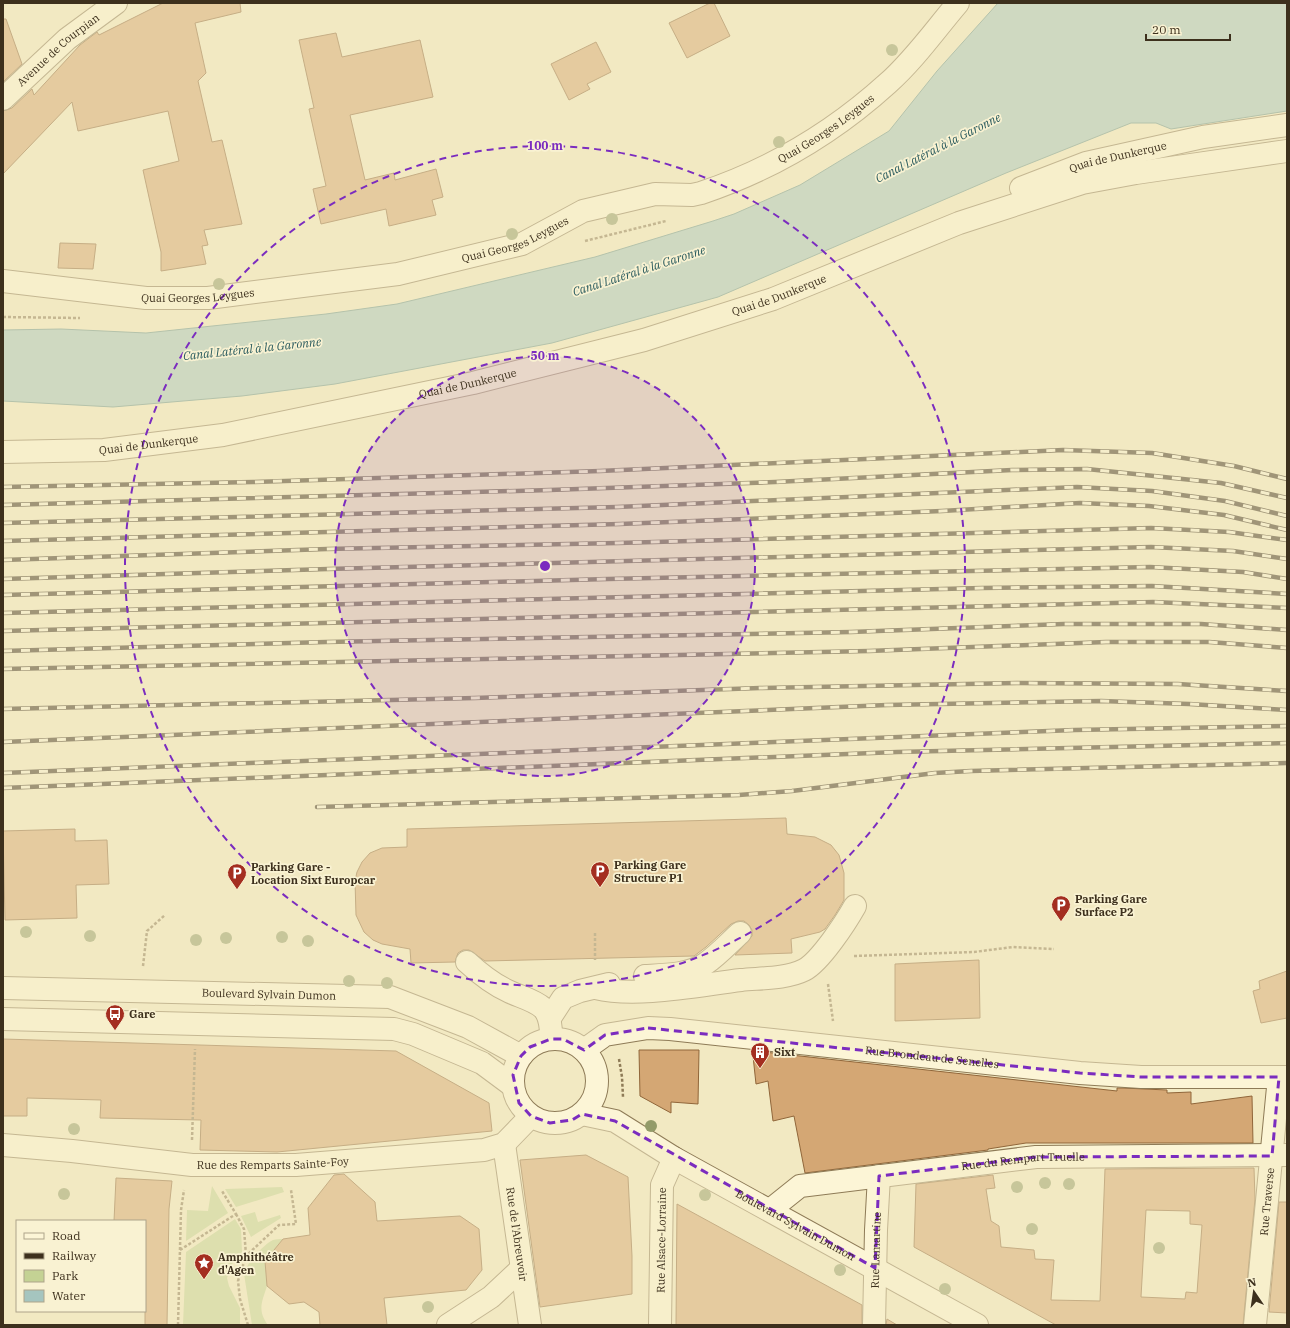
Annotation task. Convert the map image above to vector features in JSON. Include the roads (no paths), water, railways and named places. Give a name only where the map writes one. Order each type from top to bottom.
[{"type":"street","name":"Avenue de Courpian","points":[[3,99],[67,39],[116,3]]},
{"type":"street","name":"Quai Georges Leygues","points":[[3,281],[146,298],[208,298],[398,274],[522,244],[583,211],[655,194],[701,193],[754,172],[806,146],[848,117],[889,83],[958,3]]},
{"type":"street","name":"Quai de Dunkerque","points":[[959,223],[1018,189],[1086,163],[1203,138],[1287,125]]},
{"type":"street","name":"Quai de Dunkerque","points":[[3,452],[104,450],[223,435],[473,383],[644,340],[773,299],[959,223],[1082,183],[1136,172],[1287,151]]},
{"type":"street","points":[[596,988],[612,992],[685,988],[786,975],[804,970],[812,965],[855,906]]},
{"type":"street","points":[[467,962],[485,978],[509,992],[544,1009],[551,1029],[563,1039],[584,1050],[592,1060],[597,1073],[595,1094],[590,1105],[582,1114],[572,1120],[560,1123],[545,1122],[531,1116],[519,1103],[513,1086],[513,1075],[521,1056],[530,1047],[540,1041],[551,1029],[563,998],[580,990],[596,988],[630,977],[663,975],[705,965],[740,933]]},
{"type":"street","name":"Boulevard Sylvain Dumon","points":[[3,988],[390,997],[468,1027],[521,1056]]},
{"type":"street","points":[[3,1019],[394,1029],[413,1034],[482,1063],[513,1086]]},
{"type":"street","name":"Rue Brondeau de Senelles","points":[[584,1050],[605,1035],[648,1028],[670,1028],[1080,1073],[1141,1077],[1283,1077]]},
{"type":"street","name":"Rue Traverse","points":[[1255,1325],[1279,1155],[1283,1077]]},
{"type":"street","name":"Boulevard Sylvain Dumon","points":[[595,1094],[615,1121]]},
{"type":"street","name":"Boulevard Sylvain Dumon","points":[[582,1114],[615,1121],[674,1158],[978,1325]]},
{"type":"street","name":"Rue des Remparts Sainte-Foy","points":[[3,1145],[72,1151],[192,1165],[296,1165],[484,1150],[504,1144],[531,1116]]},
{"type":"street","name":"Rue de l'Abreuvoir","points":[[504,1144],[530,1325]]},
{"type":"street","name":"Rue du Rempart Truelle","points":[[770,1210],[800,1186],[1036,1157],[1279,1155]]},
{"type":"street","name":"Rue Alsace-Lorraine","points":[[660,1325],[662,1185],[674,1158]]},
{"type":"street","name":"Rue Lamartine","points":[[874,1325],[875,1268],[880,1176]]},
{"type":"street","points":[[448,1325],[491,1297],[521,1269]]},
{"type":"water","name":"Canal Latéral à la Garonne","points":[[998,3],[1287,3],[1287,111],[1171,129],[1156,123],[1131,123],[1006,173],[718,297],[552,343],[335,384],[242,396],[113,407],[3,401],[3,330],[61,329],[146,333],[326,314],[397,304],[595,257],[734,214],[800,185],[889,131],[937,71]]},
{"type":"railway","points":[[3,487],[253,482],[600,471],[1063,450],[1152,453],[1234,466],[1287,479]]},
{"type":"railway","points":[[3,505],[550,490],[775,482],[1012,470],[1087,469],[1221,483],[1287,498]]},
{"type":"railway","points":[[3,523],[617,507],[1077,487],[1152,491],[1225,501],[1287,516]]},
{"type":"railway","points":[[3,541],[620,524],[942,511],[1080,503],[1149,506],[1224,515],[1287,530]]},
{"type":"railway","points":[[3,560],[327,549],[618,543],[1151,528],[1229,532],[1287,540]]},
{"type":"railway","points":[[3,579],[1151,547],[1233,551],[1287,559]]},
{"type":"railway","points":[[3,595],[608,579],[1150,567],[1243,572],[1287,579]]},
{"type":"railway","points":[[3,613],[982,588],[1152,586],[1287,594]]},
{"type":"railway","points":[[3,631],[1153,602],[1287,608]]},
{"type":"railway","points":[[3,651],[326,642],[851,632],[1064,624],[1201,624],[1287,630]]},
{"type":"railway","points":[[3,669],[869,651],[1106,642],[1209,642],[1287,648]]},
{"type":"railway","points":[[3,709],[475,698],[760,688],[1017,683],[1178,684],[1287,691]]},
{"type":"railway","points":[[3,742],[887,705],[1101,701],[1189,704],[1287,710]]},
{"type":"railway","points":[[3,773],[1075,730],[1287,726]]},
{"type":"railway","points":[[3,788],[897,752],[1287,743]]},
{"type":"railway","points":[[317,807],[739,795],[792,791],[935,773],[1287,763]]},
{"type":"place","name":"Parking Gare Structure P1","points":[[600,888]]},
{"type":"place","name":"Parking Gare - Location Sixt Europcar","points":[[237,890]]},
{"type":"place","name":"Parking Gare Surface P2","points":[[1061,922]]},
{"type":"place","name":"Gare","points":[[115,1031]]},
{"type":"place","name":"Sixt","points":[[760,1069]]},
{"type":"place","name":"Amphithéâtre d'Agen","points":[[204,1280]]}]
